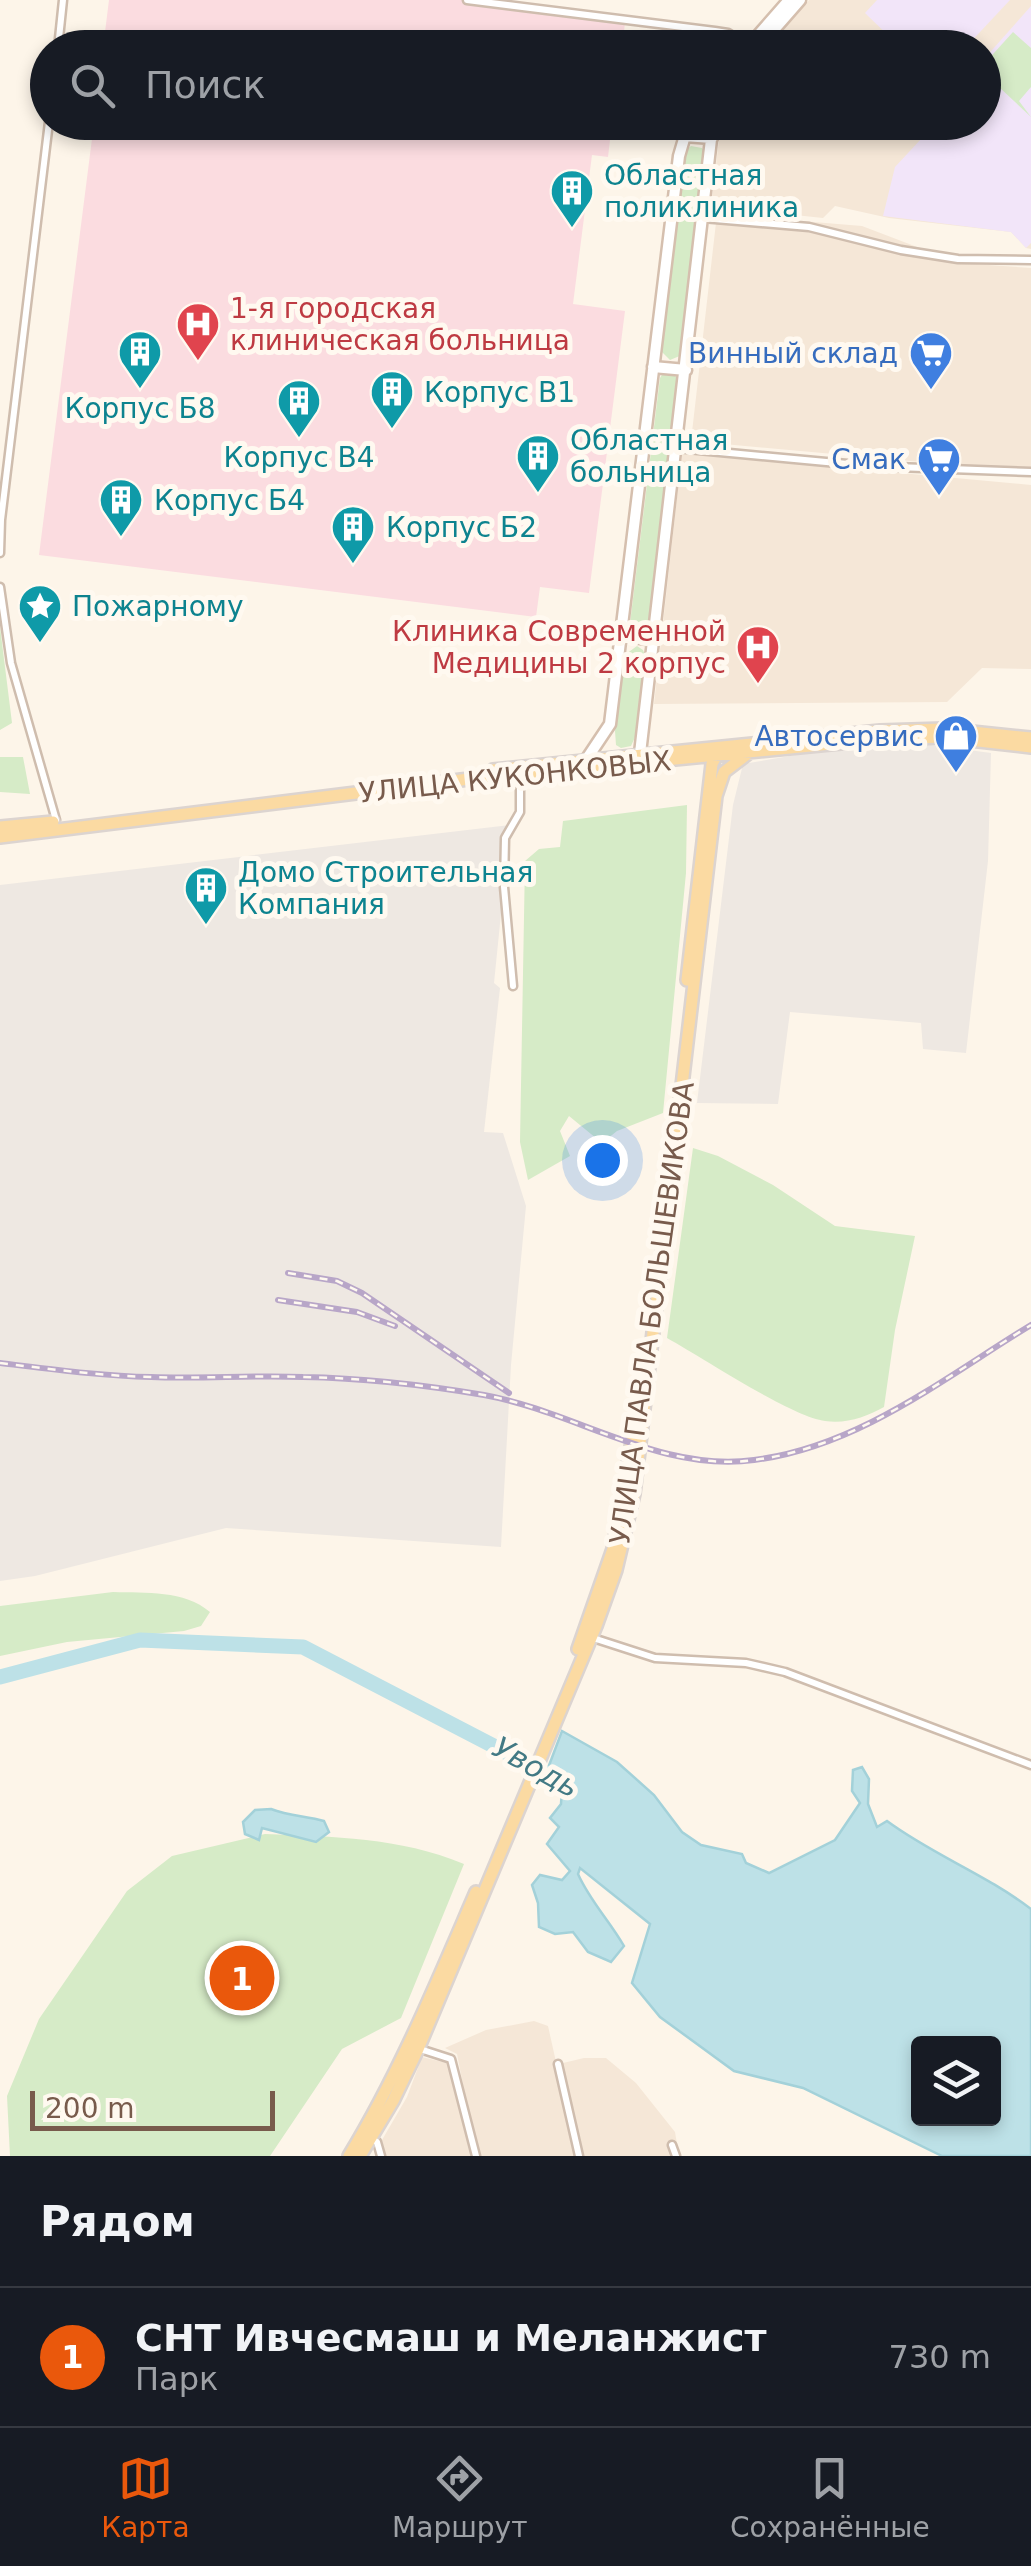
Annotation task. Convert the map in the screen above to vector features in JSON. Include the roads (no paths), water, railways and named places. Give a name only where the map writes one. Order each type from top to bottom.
[{"type":"main road","points":[[765,30],[790,0]]},
{"type":"main road","points":[[769,30],[800,0]]},
{"type":"main road","points":[[586,760],[610,724],[683,140]]},
{"type":"main road","points":[[639,758],[712,140]]},
{"type":"main road","points":[[653,367],[686,370]]},
{"type":"main road","points":[[621,635],[654,640]]},
{"type":"main road","name":"УЛИЦА КУКОНКОВЫХ","points":[[0,827],[520,775],[725,747],[917,729],[1031,738]]},
{"type":"main road","points":[[642,730],[652,745],[679,753],[704,770],[713,794]]},
{"type":"main road","points":[[679,753],[703,750],[715,756],[918,738],[1031,747]]},
{"type":"main road","points":[[713,794],[715,756],[725,747]]},
{"type":"main road","name":"УЛИЦА ПАВЛА БОЛЬШЕВИКОВА","points":[[413,2047],[588,1636],[613,1549],[632,1443],[713,794],[724,772],[750,752]]},
{"type":"main road","name":"УЛИЦА КУКОНКОВЫХ","points":[[0,837],[58,824],[423,782],[462,773],[639,758]]},
{"type":"main road","points":[[360,2156],[413,2047]]},
{"type":"main road","points":[[349,2156],[413,2047]]},
{"type":"street","points":[[60,30],[64,0]]},
{"type":"street","points":[[467,0],[704,30]]},
{"type":"street","points":[[0,553],[47,140]]},
{"type":"street","points":[[702,218],[809,227],[900,250],[958,259],[1031,260]]},
{"type":"street","points":[[677,448],[869,466],[1031,472]]},
{"type":"street","points":[[0,587],[12,664],[58,824]]},
{"type":"street","points":[[513,986],[504,887],[506,838],[520,812],[520,775]]},
{"type":"street","points":[[588,1636],[655,1658],[764,1666],[1031,1765]]},
{"type":"street","points":[[413,2047],[451,2059],[476,2156]]},
{"type":"street","points":[[558,2064],[579,2156]]},
{"type":"street","points":[[371,2138],[377,2142],[382,2156]]},
{"type":"street","points":[[672,2146],[676,2156]]},
{"type":"water","points":[[562,1731],[617,1762],[654,1795],[682,1832],[701,1845],[742,1854],[746,1863],[769,1873],[835,1840],[860,1803],[852,1791],[853,1770],[862,1767],[869,1779],[868,1804],[877,1827],[887,1821],[1031,1909],[1031,2156],[942,2156],[803,2088],[734,2071],[660,2017],[632,1983],[650,1924],[580,1868],[578,1874],[583,1884],[624,1946],[611,1962],[588,1952],[573,1932],[555,1934],[539,1927],[532,1885],[540,1875],[562,1880],[570,1871],[547,1844],[559,1827],[550,1818],[561,1804],[562,1788],[545,1776]]},
{"type":"water","points":[[271,1809],[324,1821],[329,1832],[316,1842],[262,1828],[259,1840],[245,1834],[243,1822],[255,1810]]},
{"type":"waterway","name":"Уводь","points":[[0,1677],[140,1640],[303,1647],[563,1782]]},
{"type":"railway","points":[[288,1273],[337,1281],[362,1293],[509,1393]]},
{"type":"railway","points":[[278,1300],[357,1312],[395,1326]]},
{"type":"railway","points":[[0,1363],[132,1376],[325,1378],[439,1388],[518,1403],[651,1449],[719,1462],[792,1453],[864,1426],[933,1388],[1031,1325]]},
{"type":"place","name":"Областная поликлиника","points":[[572,229]]},
{"type":"place","name":"1-я городская клиническая больница","points":[[198,362]]},
{"type":"place","name":"Корпус Б8","points":[[140,390]]},
{"type":"place","name":"Винный склад","points":[[931,391]]},
{"type":"place","name":"Корпус В1","points":[[392,430]]},
{"type":"place","name":"Корпус В4","points":[[299,439]]},
{"type":"place","name":"Областная больница","points":[[538,494]]},
{"type":"place","name":"Смак","points":[[939,497]]},
{"type":"place","name":"Корпус Б4","points":[[121,538]]},
{"type":"place","name":"Корпус Б2","points":[[353,565]]},
{"type":"place","name":"Пожарному","points":[[40,644]]},
{"type":"place","name":"Клиника Современной Медицины 2 корпус","points":[[758,685]]},
{"type":"place","name":"Автосервис","points":[[956,774]]},
{"type":"place","name":"Домо Строительная Компания","points":[[206,926]]},
{"type":"place","name":"СНТ Ивчесмаш и Меланжист","points":[[242,1978]]}]
